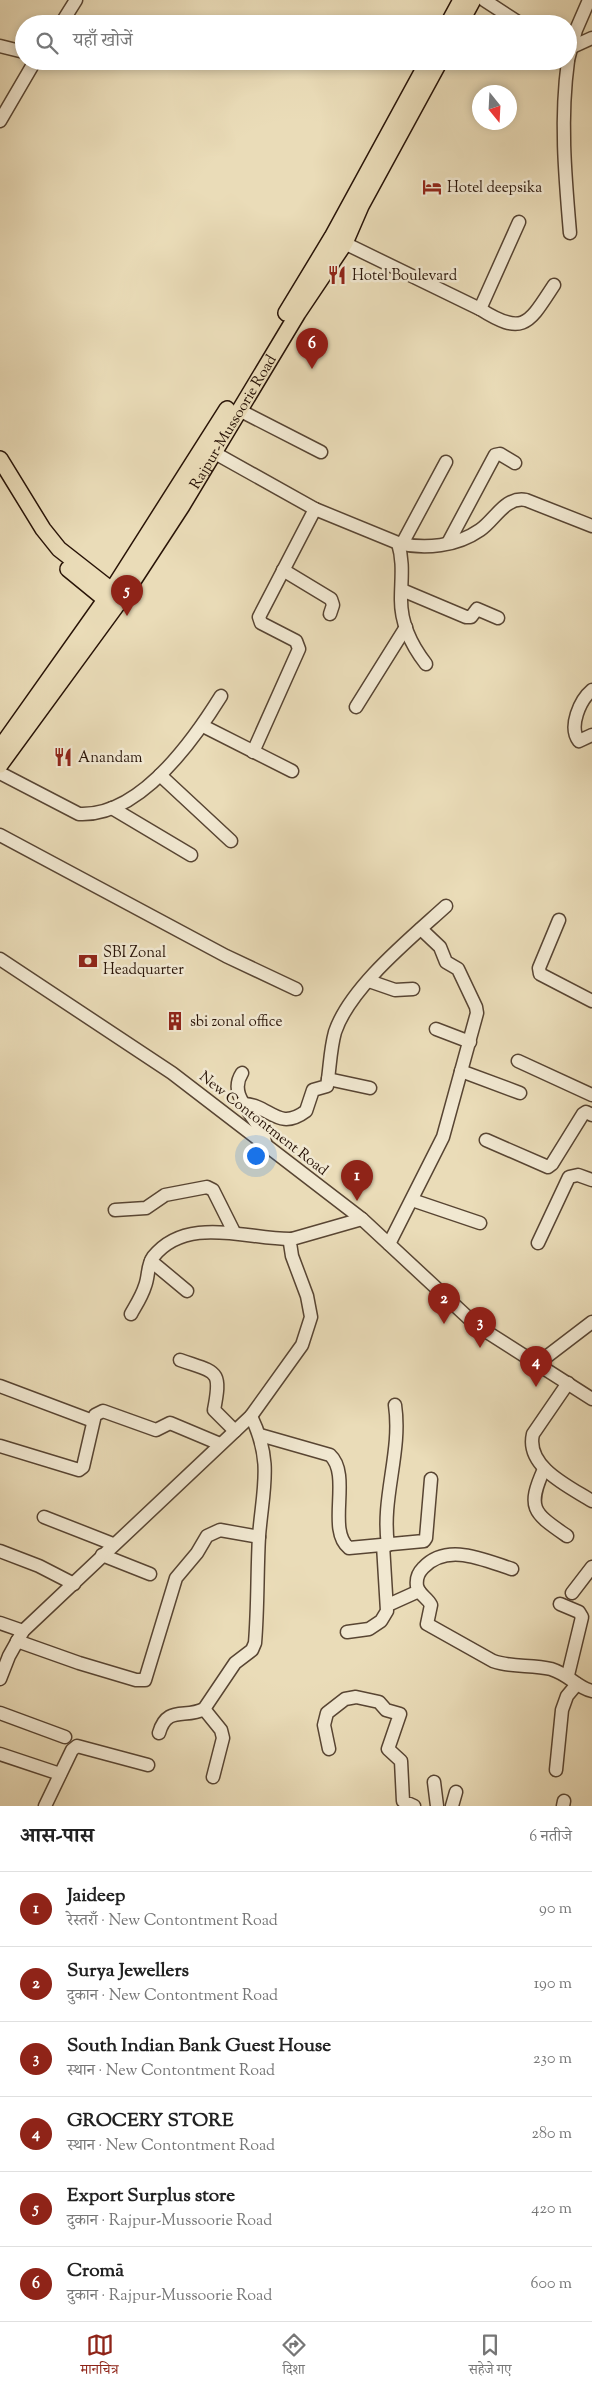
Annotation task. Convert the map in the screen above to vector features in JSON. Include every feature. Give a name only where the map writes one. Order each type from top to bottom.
[{"type":"main road","points":[[453,15],[461,0]]},
{"type":"main road","points":[[465,15],[473,0]]},
{"type":"main road","name":"Rajpur-Mussoorie Road","points":[[0,748],[114,599],[182,506],[298,313],[338,240],[423,70]]},
{"type":"main road","name":"Rajpur-Mussoorie Road","points":[[0,765],[114,599],[205,444],[362,206],[435,70]]},
{"type":"main road","points":[[0,459],[43,529],[59,549],[114,599]]},
{"type":"main road","points":[[0,474],[47,549],[114,599]]},
{"type":"street","points":[[67,15],[76,0]]},
{"type":"street","points":[[484,0],[507,15]]},
{"type":"street","points":[[577,34],[589,0]]},
{"type":"street","points":[[577,50],[592,38]]},
{"type":"street","points":[[0,46],[15,50]]},
{"type":"street","points":[[1,119],[30,70]]},
{"type":"street","points":[[567,70],[563,94],[563,143],[570,233]]},
{"type":"street","points":[[480,309],[519,222]]},
{"type":"street","points":[[338,240],[511,325],[526,322],[534,316],[554,285]]},
{"type":"street","points":[[238,410],[321,452]]},
{"type":"street","points":[[213,452],[315,509],[400,543],[422,547],[448,543],[478,531],[508,504],[517,499],[526,500],[592,526]]},
{"type":"street","points":[[448,543],[494,455],[500,454],[516,463]]},
{"type":"street","points":[[426,664],[415,649],[402,611],[403,564],[400,543],[446,462]]},
{"type":"street","points":[[253,752],[298,649],[296,641],[259,620],[315,509]]},
{"type":"street","points":[[283,570],[331,599],[333,605],[330,614]]},
{"type":"street","points":[[402,590],[466,617],[471,617],[477,609],[498,618]]},
{"type":"street","points":[[356,707],[406,626]]},
{"type":"street","points":[[592,690],[586,696],[580,708],[576,730],[579,741],[592,735]]},
{"type":"street","points":[[0,773],[79,814],[89,814],[112,808],[160,775],[181,754],[203,726],[221,696]]},
{"type":"street","points":[[203,726],[292,771]]},
{"type":"street","points":[[160,775],[231,842]]},
{"type":"street","points":[[112,808],[191,855]]},
{"type":"street","points":[[0,835],[226,956],[296,989]]},
{"type":"street","points":[[244,1104],[254,1105],[275,1117],[289,1119],[306,1111],[323,1085],[338,1026],[349,1006],[369,981],[446,906]]},
{"type":"street","points":[[559,920],[539,968],[540,974],[592,1001]]},
{"type":"street","points":[[389,1244],[443,1137],[460,1071],[474,1027],[476,1007],[458,969],[446,962],[440,947],[421,929]]},
{"type":"street","name":"New Contontment Road","points":[[0,959],[141,1050],[203,1096],[266,1147],[362,1219],[463,1314],[505,1345],[592,1399]]},
{"type":"street","points":[[369,981],[395,990],[413,989]]},
{"type":"street","points":[[436,1029],[470,1042]]},
{"type":"street","points":[[486,1140],[548,1167],[588,1113],[592,1096],[518,1061]]},
{"type":"street","points":[[460,1071],[520,1094]]},
{"type":"street","points":[[242,1073],[236,1089],[261,1128],[266,1147]]},
{"type":"street","points":[[323,1085],[370,1088]]},
{"type":"street","points":[[538,1244],[569,1177],[578,1175],[592,1180]]},
{"type":"street","points":[[115,1210],[146,1208],[164,1195],[207,1187],[213,1190],[234,1232]]},
{"type":"street","points":[[412,1200],[480,1223]]},
{"type":"street","points":[[131,1314],[145,1287],[151,1261],[159,1251],[180,1239],[209,1232],[234,1232],[262,1238],[292,1239],[362,1219]]},
{"type":"street","points":[[0,1678],[20,1636],[102,1555],[159,1504],[251,1416],[302,1345],[311,1317],[308,1302],[292,1256],[290,1244],[292,1239]]},
{"type":"street","points":[[151,1261],[188,1291]]},
{"type":"street","points":[[537,1364],[590,1326]]},
{"type":"street","points":[[180,1360],[210,1370],[218,1377],[219,1383],[214,1410],[235,1431]]},
{"type":"street","points":[[568,1383],[533,1434],[534,1449],[544,1469],[592,1501]]},
{"type":"street","points":[[0,1386],[93,1421]]},
{"type":"street","points":[[347,1632],[361,1631],[376,1625],[385,1616],[388,1606],[386,1525],[397,1436],[395,1405]]},
{"type":"street","points":[[0,1446],[79,1470],[83,1467],[93,1421],[97,1413],[103,1411],[156,1430],[168,1423],[220,1444]]},
{"type":"street","points":[[159,1733],[161,1724],[171,1715],[204,1709],[221,1687],[235,1663],[254,1647],[258,1600],[259,1537],[266,1468],[260,1435],[251,1416]]},
{"type":"street","points":[[260,1435],[330,1455],[338,1465],[339,1472],[341,1534],[346,1546],[352,1548],[425,1540],[431,1479]]},
{"type":"street","points":[[544,1469],[535,1493],[537,1512],[541,1518],[568,1536]]},
{"type":"street","points":[[44,1517],[114,1544]]},
{"type":"street","points":[[0,1623],[20,1636],[79,1663],[136,1680],[144,1680],[176,1578],[197,1553],[207,1536],[220,1530],[259,1537]]},
{"type":"street","points":[[0,1551],[38,1566],[74,1584]]},
{"type":"street","points":[[512,1569],[462,1554],[444,1556],[431,1561],[418,1573],[417,1580],[419,1591],[430,1602],[426,1621],[429,1626],[503,1665],[545,1668],[572,1680],[592,1692]]},
{"type":"street","points":[[102,1555],[150,1574]]},
{"type":"street","points":[[572,1593],[592,1567]]},
{"type":"street","points":[[388,1606],[419,1591]]},
{"type":"street","points":[[556,1770],[562,1710],[572,1680],[581,1615],[560,1604]]},
{"type":"street","points":[[329,1749],[324,1726],[327,1713],[345,1699],[356,1697],[379,1702],[386,1710],[398,1713],[400,1717],[388,1749],[401,1761],[403,1802],[414,1806]]},
{"type":"street","points":[[204,1709],[221,1730],[223,1738],[213,1777]]},
{"type":"street","points":[[0,1713],[65,1737]]},
{"type":"street","points":[[45,1806],[72,1750],[77,1746],[148,1765]]},
{"type":"street","points":[[0,1754],[60,1774]]},
{"type":"street","points":[[434,1782],[437,1806]]},
{"type":"street","points":[[452,1806],[456,1792]]},
{"type":"place","name":"Hotel deepsika","points":[[432,187]]},
{"type":"place","name":"Hotel Boulevard","points":[[337,275]]},
{"type":"place","name":"Cromā","points":[[312,369]]},
{"type":"place","name":"Export Surplus store","points":[[127,616]]},
{"type":"place","name":"Anandam","points":[[63,757]]},
{"type":"place","name":"SBI Zonal Headquarter","points":[[88,961]]},
{"type":"place","name":"sbi zonal office","points":[[175,1021]]},
{"type":"place","name":"Jaideep","points":[[357,1201]]},
{"type":"place","name":"Surya Jewellers","points":[[444,1324]]},
{"type":"place","name":"South Indian Bank Guest House","points":[[480,1348]]},
{"type":"place","name":"GROCERY STORE","points":[[536,1387]]}]
